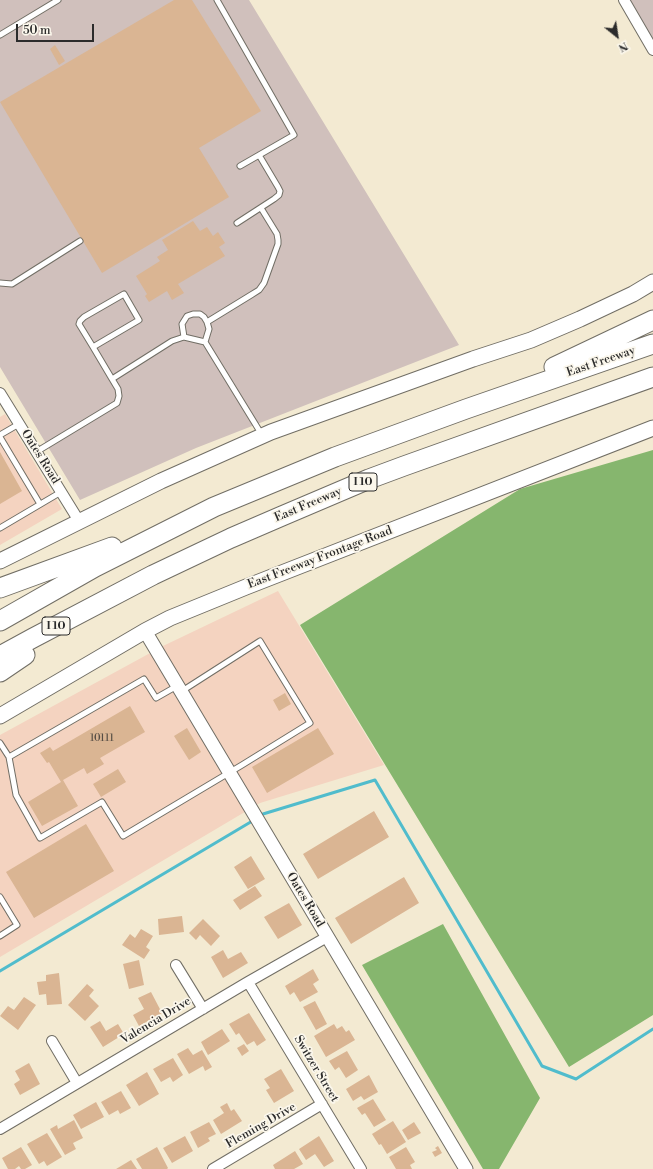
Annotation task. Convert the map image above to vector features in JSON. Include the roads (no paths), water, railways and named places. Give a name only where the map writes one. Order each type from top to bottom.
[{"type":"highway","points":[[466,409],[653,320]]},
{"type":"highway","name":"East Freeway","points":[[0,621],[95,567],[214,507],[335,457],[466,409],[653,344]]},
{"type":"highway","name":"East Freeway","points":[[0,656],[153,575],[231,538],[369,479],[653,378]]},
{"type":"highway","points":[[0,588],[214,507]]},
{"type":"highway","points":[[0,672],[112,596]]},
{"type":"main road","points":[[0,561],[161,481],[262,436],[473,359],[531,340],[633,294],[653,282]]},
{"type":"main road","name":"East Freeway Frontage Road","points":[[0,716],[145,631],[170,618],[246,586],[653,428]]},
{"type":"street","points":[[624,0],[653,50]]},
{"type":"street","name":"Oates Road","points":[[0,393],[79,521]]},
{"type":"street","name":"Oates Road","points":[[145,631],[466,1169]]},
{"type":"street","name":"Valencia Drive","points":[[0,1129],[248,982],[327,938]]},
{"type":"street","points":[[176,965],[203,1009]]},
{"type":"street","name":"Switzer Street","points":[[248,982],[361,1169]]},
{"type":"street","points":[[52,1041],[77,1084]]},
{"type":"street","name":"Fleming Drive","points":[[213,1169],[322,1104]]},
{"type":"lane","points":[[0,35],[58,0]]},
{"type":"lane","points":[[217,0],[294,135],[240,166]]},
{"type":"lane","points":[[236,223],[262,208],[279,195],[280,191],[259,155]]},
{"type":"lane","points":[[208,322],[252,295],[259,290],[264,283],[278,244],[278,240],[277,234],[262,208]]},
{"type":"lane","points":[[0,283],[12,284],[80,241]]},
{"type":"lane","points":[[36,452],[116,403],[119,396],[118,389],[93,347],[80,324],[80,321],[84,317],[124,294],[139,320],[93,347]]},
{"type":"lane","points":[[184,337],[182,324],[187,316],[200,314],[208,322],[209,329],[205,342]]},
{"type":"lane","points":[[112,379],[172,341],[184,337],[205,342],[262,436]]},
{"type":"lane","points":[[19,424],[0,436],[40,504]]},
{"type":"lane","points":[[0,528],[61,492]]},
{"type":"lane","points":[[0,743],[9,757],[16,795],[40,838],[102,802],[123,836],[310,723],[260,641],[179,689],[156,698],[144,679],[9,757]]},
{"type":"lane","points":[[0,897],[17,925],[0,936]]},
{"type":"waterway","points":[[259,817],[263,814],[375,780],[542,1066],[576,1079],[653,1029]]},
{"type":"waterway","points":[[0,971],[254,820]]}]
